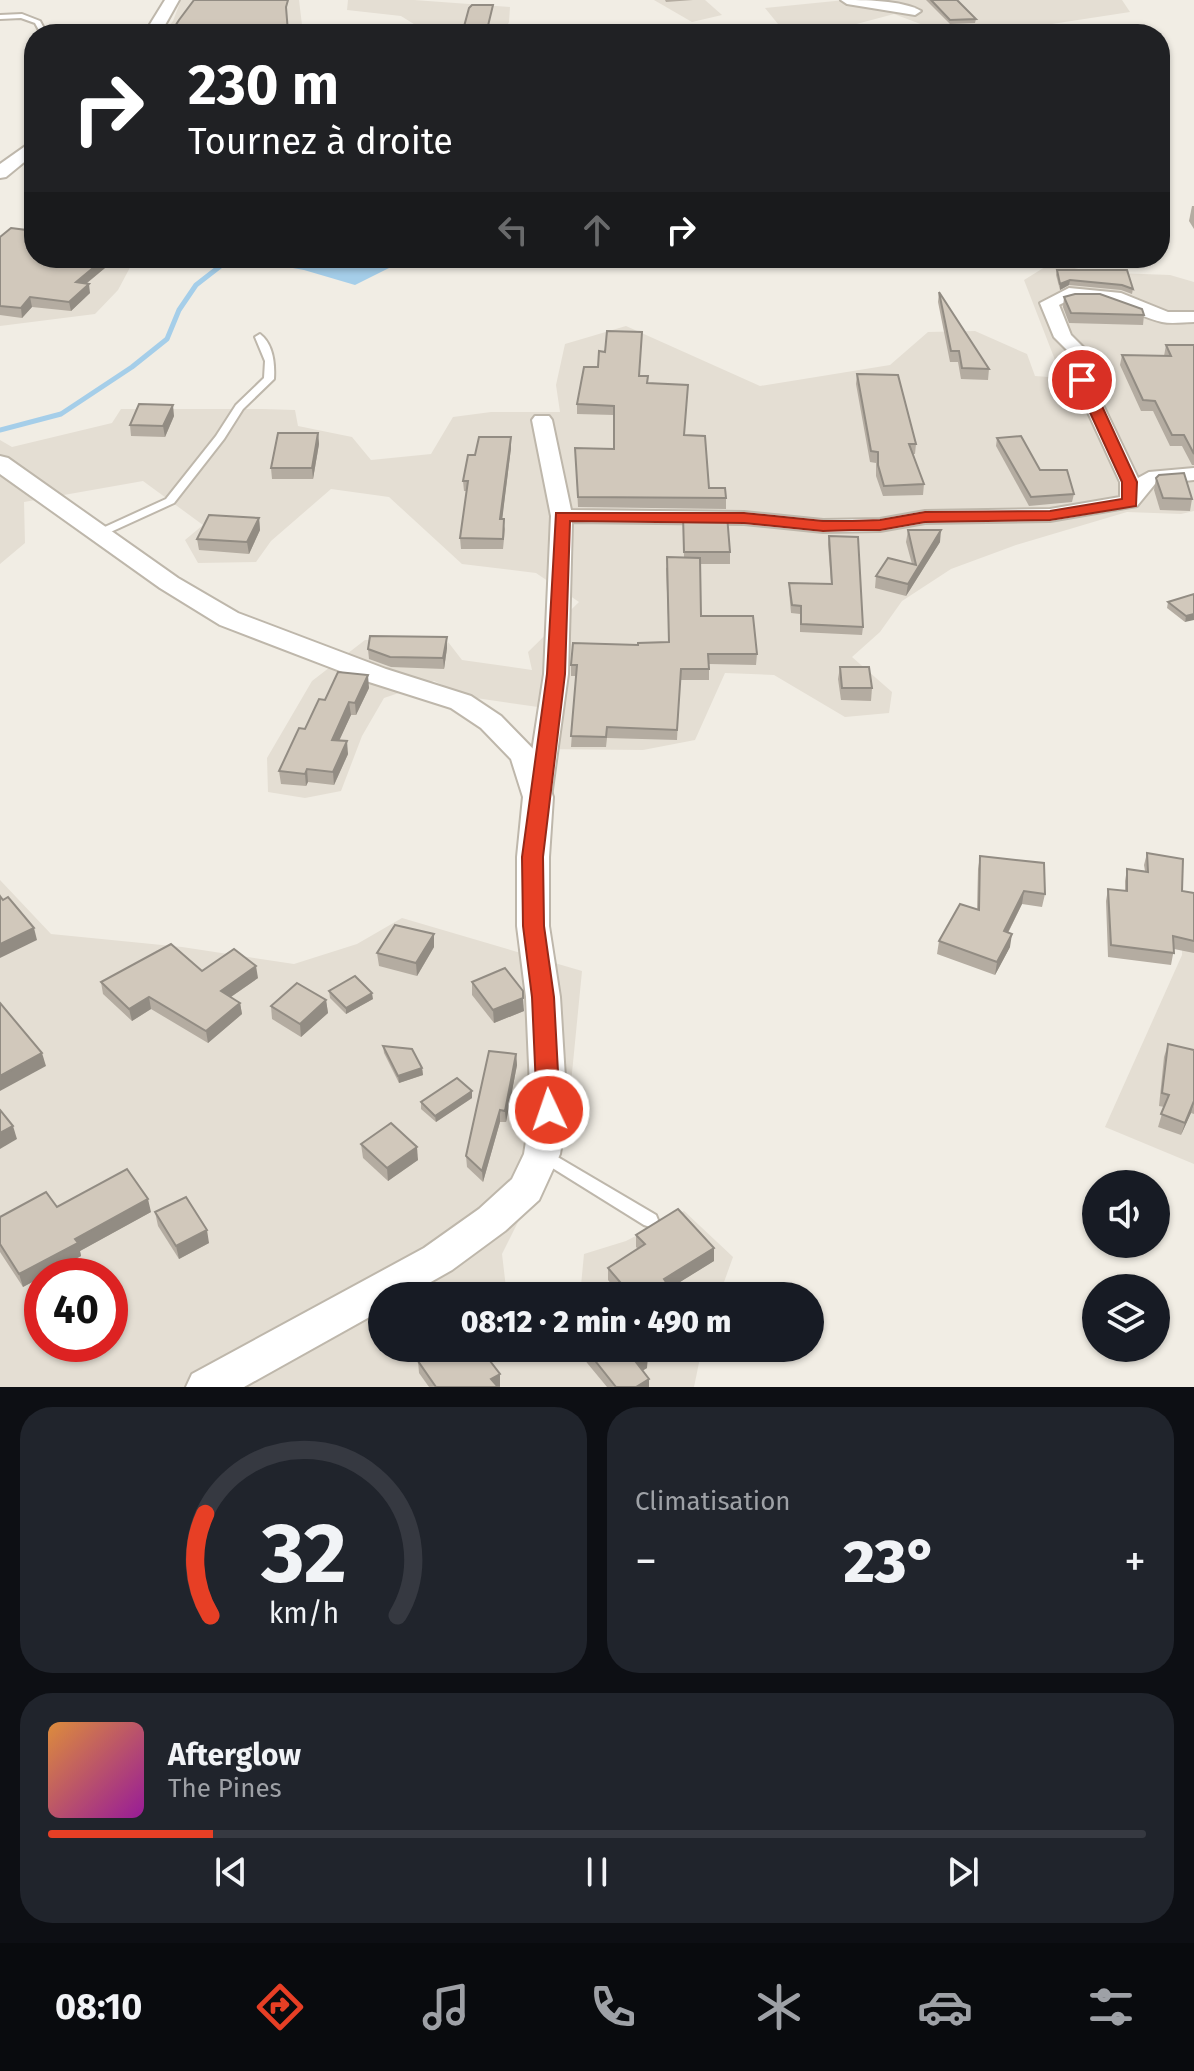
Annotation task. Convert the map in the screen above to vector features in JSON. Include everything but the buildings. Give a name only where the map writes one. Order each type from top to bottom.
[{"type":"street","points":[[158,24],[172,0]]},
{"type":"street","points":[[847,0],[915,11]]},
{"type":"street","points":[[0,173],[24,153]]},
{"type":"street","points":[[1130,502],[1130,482],[1082,380],[1080,353],[1063,337],[1049,303],[1069,293],[1121,298],[1165,317],[1194,317]]},
{"type":"street","points":[[207,1387],[438,1259],[492,1220],[526,1189],[542,1154],[549,1110],[543,997],[533,912],[533,857],[538,797],[556,674],[562,516],[542,420]]},
{"type":"street","points":[[0,463],[169,583],[229,619],[350,666],[461,702],[491,722],[525,756],[538,797]]},
{"type":"street","points":[[562,516],[744,518],[852,526],[880,525],[925,517],[1050,515],[1130,502],[1149,478],[1194,474]]},
{"type":"lane","points":[[0,17],[22,16],[39,24]]},
{"type":"lane","points":[[100,533],[170,501],[188,479],[239,407],[269,379],[270,361],[260,337]]},
{"type":"lane","points":[[542,1154],[650,1220]]},
{"type":"shaded area","points":[[181,0],[299,0],[302,24],[170,24]]},
{"type":"shaded area","points":[[348,0],[414,0],[510,7],[508,24],[414,24],[401,16],[347,10]]},
{"type":"shaded area","points":[[654,0],[705,0],[722,15],[692,22]]},
{"type":"shaded area","points":[[845,0],[1122,0],[1130,12],[1051,24],[920,24],[894,14],[856,24],[778,24],[765,8]]},
{"type":"shaded area","points":[[0,240],[24,253],[24,268],[130,268],[118,290],[95,314],[0,326]]},
{"type":"shaded area","points":[[1043,268],[1075,268],[1090,272],[1170,275],[1194,282],[1194,511],[1181,514],[1127,512],[1016,545],[951,569],[902,601],[880,632],[852,657],[892,692],[889,713],[845,717],[774,675],[725,673],[695,740],[643,750],[534,749],[538,707],[469,697],[434,681],[384,698],[362,736],[341,791],[305,798],[268,792],[267,758],[312,681],[365,640],[445,638],[462,660],[532,670],[528,652],[579,602],[536,573],[462,564],[389,497],[331,489],[271,541],[256,562],[198,563],[185,540],[203,525],[143,481],[24,502],[25,543],[0,564],[0,440],[12,447],[112,423],[121,409],[295,410],[298,426],[352,437],[371,460],[431,454],[453,417],[491,412],[560,412],[556,385],[565,344],[626,326],[760,386],[890,365],[928,332],[975,331],[1027,354],[1035,376],[1062,378],[1024,280]]},
{"type":"shaded area","points":[[0,880],[51,934],[182,947],[294,964],[357,944],[402,918],[582,971],[567,1124],[502,1254],[505,1282],[368,1282],[368,1362],[699,1362],[694,1387],[0,1387]]},
{"type":"shaded area","points":[[1183,902],[1194,902],[1194,1164],[1105,1127],[1182,955]]},
{"type":"shaded area","points":[[684,1211],[733,1257],[724,1282],[581,1282],[584,1254],[626,1241]]},
{"type":"water","points":[[293,268],[389,268],[355,285]]},
{"type":"waterway","points":[[0,430],[61,414],[132,367],[167,339],[179,310],[196,285],[218,268]]},
{"type":"route","points":[[549,1110],[543,997],[533,926],[533,857],[538,797],[556,674],[562,516],[744,518],[852,526],[880,525],[925,517],[1050,515],[1130,502],[1130,482],[1082,380]]}]
